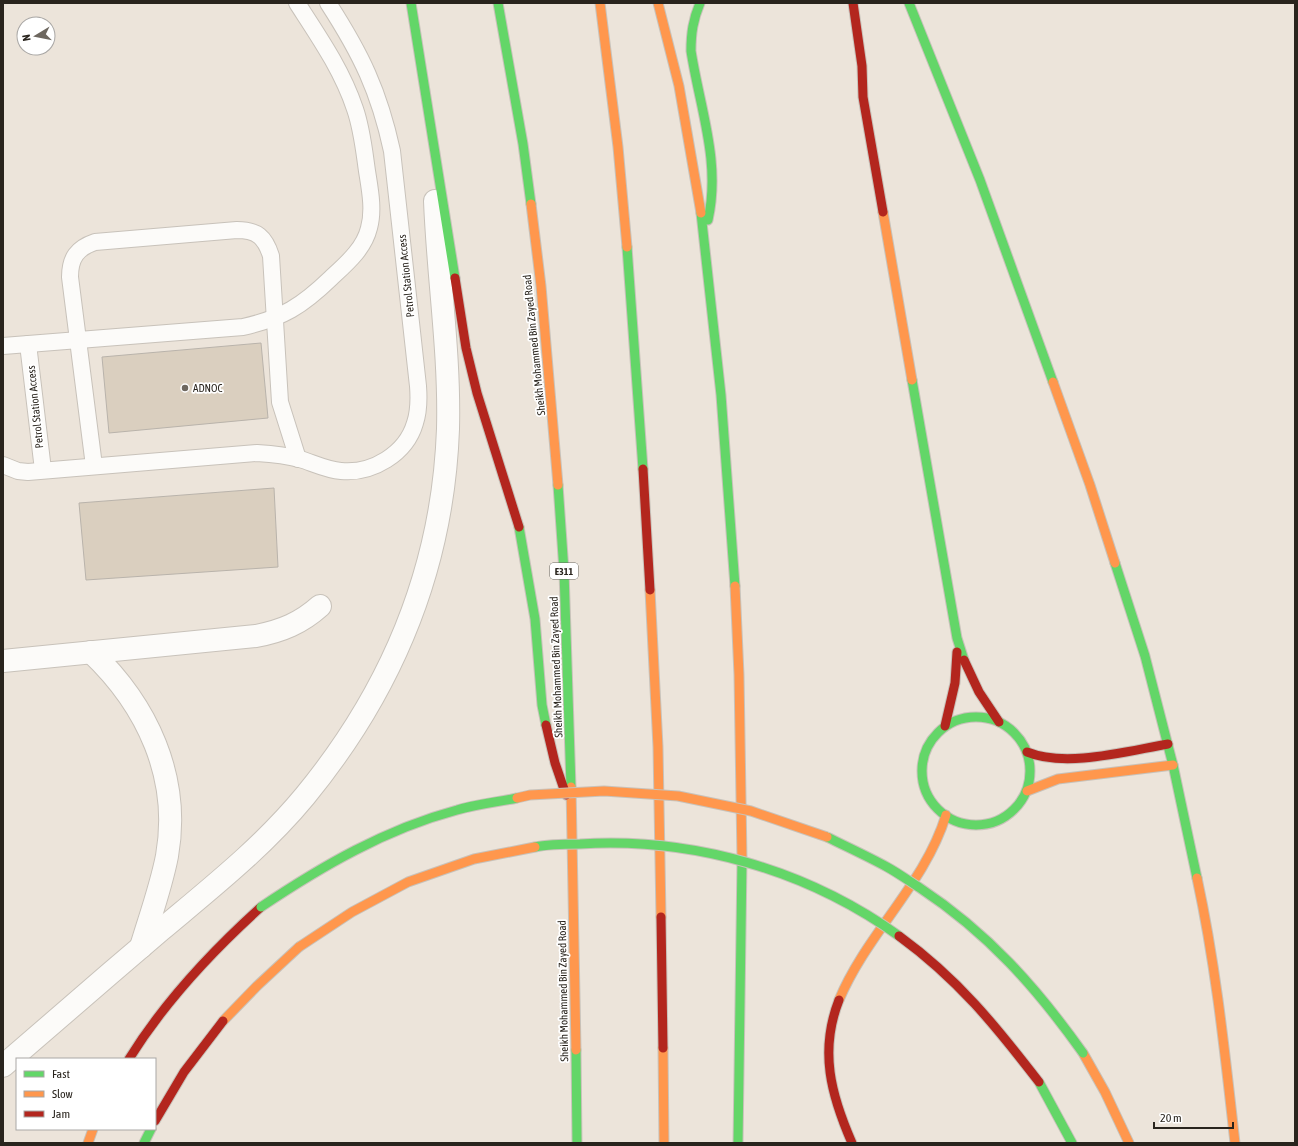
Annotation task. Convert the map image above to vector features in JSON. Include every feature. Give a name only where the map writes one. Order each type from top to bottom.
[{"type":"main road","points":[[411,3],[466,348],[477,393],[512,498],[522,540],[530,580],[542,705],[555,763],[572,814]]},
{"type":"main road","name":"Sheikh Mohammed Bin Zayed Road","points":[[498,3],[509,56],[530,200],[547,343],[560,487],[567,624],[572,814],[577,1143]]},
{"type":"main road","points":[[600,3],[618,147],[632,295],[642,444],[658,747],[664,1143]]},
{"type":"main road","points":[[658,3],[681,97],[704,236],[725,438],[738,648],[743,855],[738,1143]]},
{"type":"main road","points":[[700,3],[692,18],[690,47],[710,140],[713,164],[710,213],[704,236]]},
{"type":"main road","points":[[853,3],[862,66],[863,96]]},
{"type":"main road","points":[[909,3],[980,180],[1090,485],[1138,635],[1168,744],[1208,929],[1220,1006],[1235,1143]]},
{"type":"main road","points":[[852,61],[863,96],[957,638],[973,683],[999,722]]},
{"type":"main road","points":[[945,726],[956,683],[957,638]]},
{"type":"main road","points":[[972,717],[986,717],[999,722],[1011,729],[1020,739],[1027,752],[1030,765],[1030,778],[1027,791],[1018,805],[1011,812],[992,823],[976,825],[960,822],[946,815],[936,807],[929,796],[924,784],[923,771],[924,758],[928,746],[945,726],[958,720],[972,717]]},
{"type":"main road","points":[[1027,752],[1039,757],[1068,760],[1168,744]]},
{"type":"main road","points":[[1027,791],[1063,778],[1173,765]]},
{"type":"main road","points":[[130,1058],[162,1009],[192,972],[225,938],[261,907],[302,879],[344,854],[389,833],[435,817],[483,804],[532,795],[581,791],[630,791],[686,797],[728,804],[775,817],[815,832],[867,855],[909,880],[950,908],[988,940],[1055,1013],[1083,1053],[1105,1092],[1129,1143]]},
{"type":"main road","points":[[852,1143],[837,1107],[831,1084],[829,1053],[833,1014],[840,992],[850,971],[927,861],[938,840],[946,815]]},
{"type":"main road","points":[[156,1119],[182,1075],[207,1039],[235,1006],[266,976],[333,922],[370,900],[408,882],[448,867],[488,855],[530,847],[615,841],[657,844],[700,850],[741,859],[782,872],[814,886],[858,909],[894,932],[928,958],[960,986],[989,1017],[1039,1082],[1072,1143]]},
{"type":"main road","points":[[88,1143],[93,1130]]},
{"type":"main road","points":[[144,1143],[150,1130]]},
{"type":"main road","points":[[738,1130],[742,1143]]},
{"type":"street","points":[[3,1066],[260,844],[304,797],[338,753],[369,705],[395,654],[417,602],[432,546],[442,488],[448,430],[448,372],[436,225],[435,154]]},
{"type":"street","points":[[3,661],[274,633],[296,624],[320,606]]},
{"type":"street","points":[[90,652],[109,669],[140,710],[151,732],[166,781],[170,832],[167,856],[141,947]]},
{"type":"lane","points":[[3,346],[243,327],[275,318],[299,306],[314,294],[353,256],[363,243],[369,229],[372,214],[360,129],[355,110],[341,74],[297,3]]},
{"type":"lane","name":"Petrol Station Access","points":[[5,469],[18,471],[42,470],[257,453],[278,454],[340,471],[359,471],[377,465],[393,455],[406,441],[415,424],[419,405],[393,158],[387,128],[376,92],[364,64],[328,3]]},
{"type":"lane","points":[[94,466],[70,265],[75,254],[84,246],[95,242],[249,230],[260,235],[268,245],[271,256],[280,402],[298,459]]},
{"type":"lane","name":"Petrol Station Access","points":[[28,344],[42,470]]},
{"type":"building","name":"ADNOC","points":[[261,343],[268,418],[109,433],[102,357]]},
{"type":"building","points":[[274,488],[278,567],[86,580],[79,503]]},
{"type":"traffic: fast","points":[[411,3],[455,278]]},
{"type":"traffic: fast","points":[[498,3],[523,144],[531,204]]},
{"type":"traffic: fast","points":[[700,3],[693,27],[691,51],[711,156],[712,177],[708,220]]},
{"type":"traffic: fast","points":[[909,3],[980,180],[1053,382]]},
{"type":"traffic: fast","points":[[701,213],[721,395],[735,586]]},
{"type":"traffic: fast","points":[[627,247],[643,469]]},
{"type":"traffic: fast","points":[[912,380],[957,638],[964,660]]},
{"type":"traffic: fast","points":[[558,485],[564,571],[571,787]]},
{"type":"traffic: fast","points":[[519,527],[535,619],[542,705],[546,725]]},
{"type":"traffic: fast","points":[[1115,563],[1145,656],[1173,765],[1197,878]]},
{"type":"traffic: fast","points":[[976,717],[997,721],[1014,733],[1026,750],[1030,771],[1026,792],[1014,809],[997,821],[976,825],[955,821],[938,809],[926,792],[922,771],[926,750],[938,733],[955,721],[976,717]]},
{"type":"traffic: fast","points":[[261,907],[331,863],[405,827],[465,808],[517,798]]},
{"type":"traffic: fast","points":[[827,837],[895,872],[945,905],[968,923],[1029,984],[1083,1053]]},
{"type":"traffic: fast","points":[[535,847],[557,844],[622,843],[665,846],[706,853],[747,863],[787,876],[826,893],[864,913],[899,936]]},
{"type":"traffic: fast","points":[[738,1143],[742,860]]},
{"type":"traffic: fast","points":[[576,1050],[577,1143]]},
{"type":"traffic: fast","points":[[1039,1082],[1072,1143]]},
{"type":"traffic: fast","points":[[144,1143],[150,1130]]},
{"type":"traffic: slow","points":[[600,3],[618,147],[627,247]]},
{"type":"traffic: slow","points":[[658,3],[679,86],[701,213]]},
{"type":"traffic: slow","points":[[531,204],[541,286],[558,485]]},
{"type":"traffic: slow","points":[[883,212],[912,380]]},
{"type":"traffic: slow","points":[[1053,382],[1090,485],[1115,563]]},
{"type":"traffic: slow","points":[[735,586],[739,675],[742,860]]},
{"type":"traffic: slow","points":[[650,590],[658,747],[661,917]]},
{"type":"traffic: slow","points":[[1027,791],[1058,779],[1173,765]]},
{"type":"traffic: slow","points":[[571,787],[576,1050]]},
{"type":"traffic: slow","points":[[517,798],[530,795],[604,791],[678,796],[751,811],[827,837]]},
{"type":"traffic: slow","points":[[839,1000],[865,953],[924,864],[937,840],[946,815]]},
{"type":"traffic: slow","points":[[299,947],[352,912],[408,882],[474,859],[535,847]]},
{"type":"traffic: slow","points":[[1197,878],[1215,977],[1235,1143]]},
{"type":"traffic: slow","points":[[223,1021],[257,986],[299,947]]},
{"type":"traffic: slow","points":[[663,1048],[664,1143]]},
{"type":"traffic: slow","points":[[1083,1053],[1105,1092],[1129,1143]]},
{"type":"traffic: slow","points":[[88,1143],[93,1130]]},
{"type":"traffic: jam","points":[[853,3],[862,66],[863,97],[883,212]]},
{"type":"traffic: jam","points":[[455,278],[466,348],[477,393],[519,527]]},
{"type":"traffic: jam","points":[[643,469],[650,590]]},
{"type":"traffic: jam","points":[[945,726],[955,683],[957,652]]},
{"type":"traffic: jam","points":[[964,660],[979,692],[999,722]]},
{"type":"traffic: jam","points":[[546,725],[555,763],[566,795]]},
{"type":"traffic: jam","points":[[1027,752],[1043,757],[1097,757],[1168,744]]},
{"type":"traffic: jam","points":[[130,1058],[158,1017],[189,978],[242,924],[261,907]]},
{"type":"traffic: jam","points":[[661,917],[663,1048]]},
{"type":"traffic: jam","points":[[899,936],[920,952],[958,986],[991,1022],[1039,1082]]},
{"type":"traffic: jam","points":[[839,1000],[833,1019],[830,1037],[830,1073],[838,1108],[852,1143]]},
{"type":"traffic: jam","points":[[156,1119],[184,1072],[223,1021]]},
{"type":"place","name":"ADNOC","points":[[185,388]]}]
